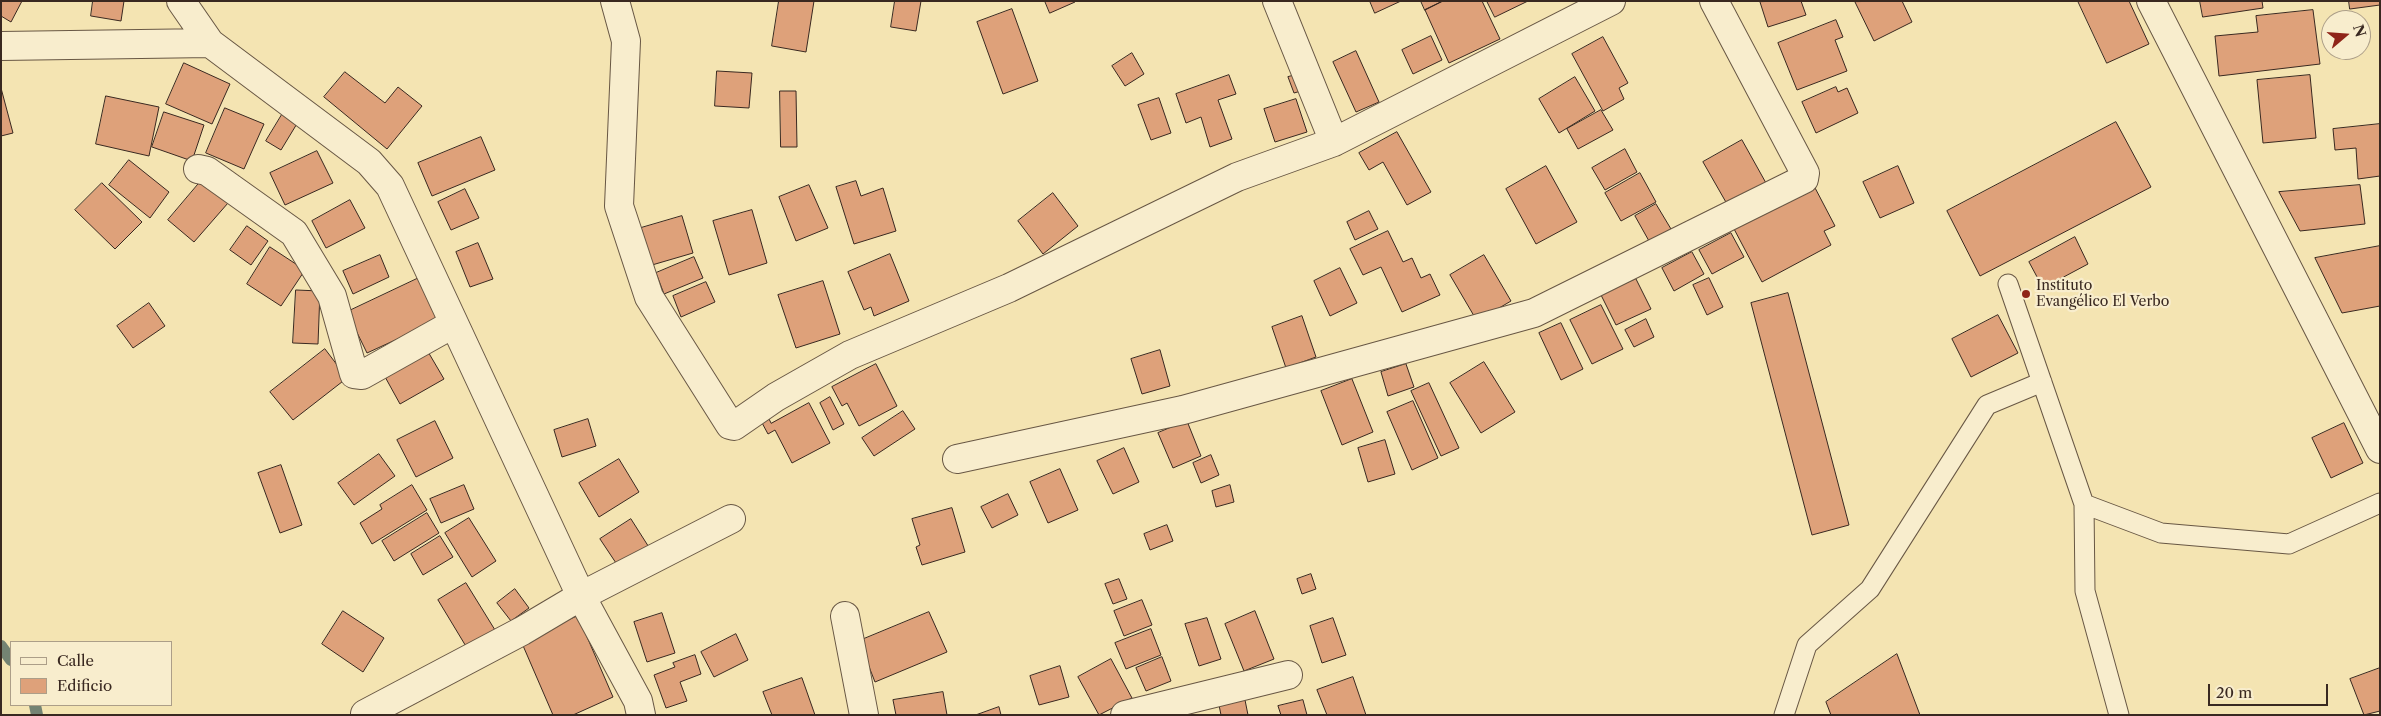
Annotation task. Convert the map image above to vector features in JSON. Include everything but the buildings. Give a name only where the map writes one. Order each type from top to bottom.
[{"type":"street","points":[[182,1],[210,42],[369,162],[390,186],[581,596],[638,701],[641,715]]},
{"type":"street","points":[[615,1],[626,41],[619,206],[649,297],[730,424],[734,426],[776,397],[850,355],[1009,288],[1237,177],[1334,142],[1611,1]]},
{"type":"street","points":[[1277,1],[1334,142]]},
{"type":"street","points":[[957,459],[1183,410],[1534,313],[1804,179],[1805,174],[1714,1]]},
{"type":"street","points":[[2154,4],[2380,449]]},
{"type":"street","points":[[1,46],[210,42]]},
{"type":"street","points":[[198,169],[207,171],[294,233],[332,296],[354,374],[362,375],[453,324]]},
{"type":"street","points":[[364,714],[522,631],[581,596],[731,520]]},
{"type":"street","points":[[845,616],[864,715]]},
{"type":"street","points":[[1125,715],[1288,675]]},
{"type":"lane","points":[[2008,284],[2084,504],[2085,591],[2119,715]]},
{"type":"lane","points":[[1784,715],[1808,646],[1870,589],[1987,405],[2042,382]]},
{"type":"lane","points":[[2084,504],[2160,533],[2289,544],[2380,503]]},
{"type":"waterway","points":[[1,646],[10,659]]},
{"type":"waterway","points":[[35,706],[37,715]]},
{"type":"place","name":"Instituto Evangélico El Verbo","points":[[2026,294]]}]
